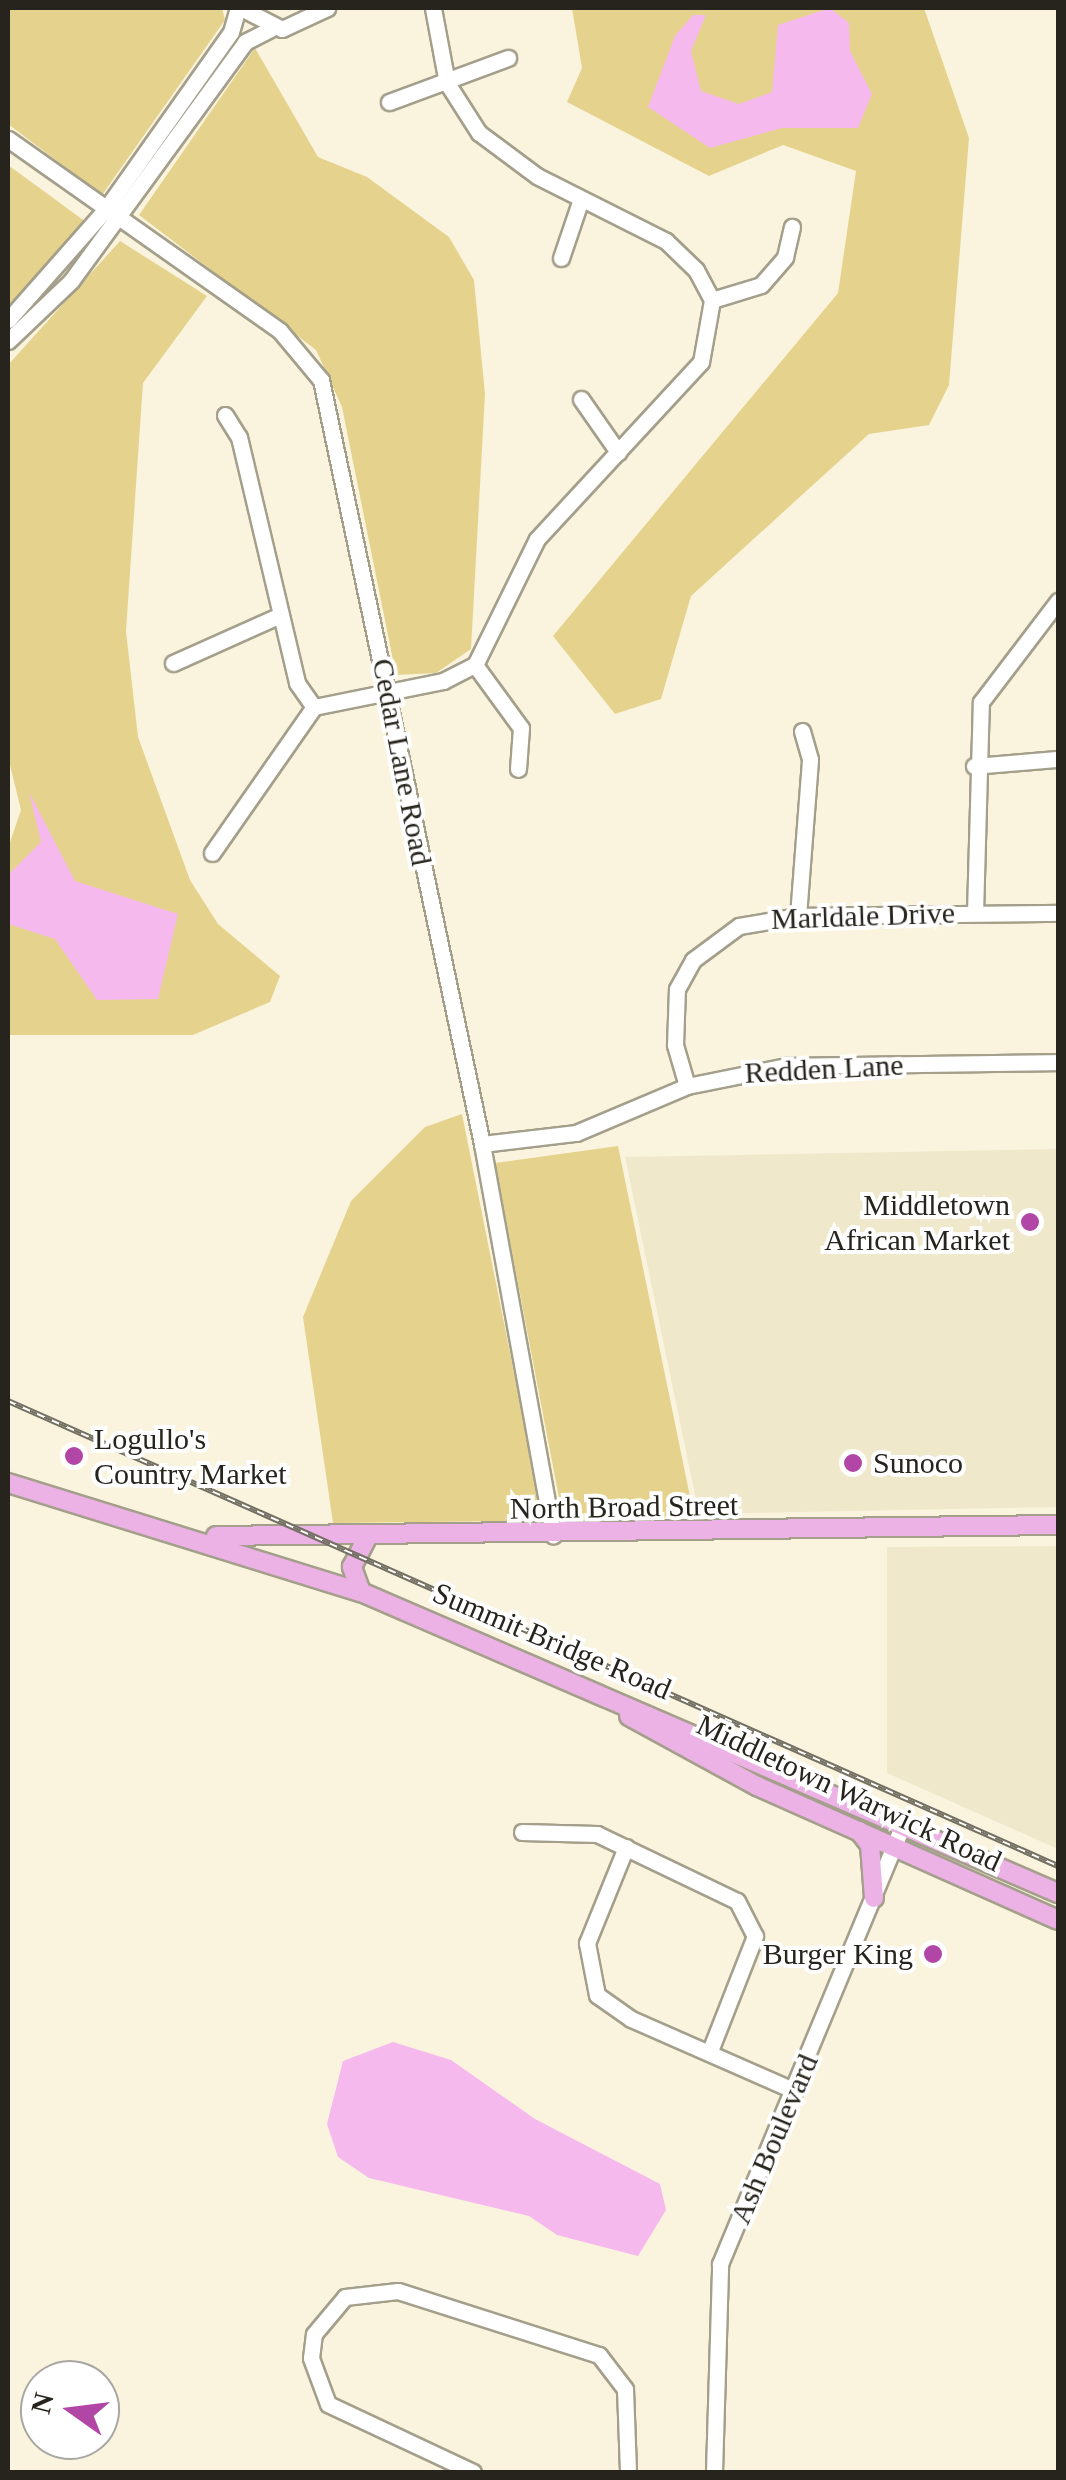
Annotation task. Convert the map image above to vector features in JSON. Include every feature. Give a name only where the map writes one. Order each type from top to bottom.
[{"type":"main road","name":"Summit Bridge Road","points":[[8,1483],[190,1534],[362,1592],[567,1682],[904,1820],[1058,1894]]},
{"type":"main road","name":"North Broad Street","points":[[190,1534],[359,1539],[1058,1524]]},
{"type":"main road","points":[[338,1584],[359,1539]]},
{"type":"main road","points":[[359,1539],[352,1567],[362,1592]]},
{"type":"main road","name":"Middletown Warwick Road","points":[[567,1682],[757,1786],[1058,1920]]},
{"type":"main road","points":[[859,1830],[870,1845],[874,1898]]},
{"type":"street","points":[[8,320],[105,210],[231,32],[240,8],[272,28]]},
{"type":"street","points":[[8,341],[119,220],[245,42],[272,28],[303,26],[326,8]]},
{"type":"street","points":[[432,8],[447,82],[479,133],[581,198],[674,248],[712,300]]},
{"type":"street","points":[[389,102],[508,58]]},
{"type":"street","name":"Cedar Lane Road","points":[[8,139],[280,331],[321,380],[482,1144],[553,1536]]},
{"type":"street","points":[[561,258],[581,198]]},
{"type":"street","points":[[712,300],[760,286],[785,257],[792,228]]},
{"type":"street","points":[[212,853],[314,708],[389,693],[475,665],[538,539],[691,380],[712,300]]},
{"type":"street","points":[[581,399],[618,452]]},
{"type":"street","points":[[225,416],[239,437],[278,616],[314,708]]},
{"type":"street","points":[[974,913],[974,766],[993,677],[1058,601]]},
{"type":"street","points":[[172,663],[278,616]]},
{"type":"street","points":[[475,665],[521,728],[518,769]]},
{"type":"street","points":[[798,916],[810,760],[802,731]]},
{"type":"street","points":[[974,766],[1058,759]]},
{"type":"street","name":"Marldale Drive","points":[[687,1086],[673,1019],[693,960],[740,926],[798,916],[1058,912]]},
{"type":"street","name":"Redden Lane","points":[[482,1144],[576,1133],[687,1086],[786,1066],[1058,1062]]},
{"type":"street","name":"Ash Boulevard","points":[[714,2472],[720,2264],[795,2091],[904,1820]]},
{"type":"street","points":[[522,1832],[567,1830],[626,1847],[713,1883],[752,1919],[750,1964],[710,2052]]},
{"type":"street","points":[[626,1847],[587,1943],[589,1978],[607,2005],[795,2091]]},
{"type":"street","points":[[473,2472],[328,2404],[311,2358],[314,2334],[345,2297],[398,2291],[599,2355],[625,2389],[628,2472]]},
{"type":"shaded area","points":[[8,8],[222,8],[225,20],[102,195],[8,124]]},
{"type":"shaded area","points":[[572,8],[924,8],[969,138],[949,385],[929,425],[869,434],[691,596],[661,699],[615,714],[553,636],[838,293],[856,171],[783,145],[709,176],[567,102],[582,68]]},
{"type":"shaded area","points":[[830,8],[849,23],[850,51],[872,94],[858,128],[782,128],[710,148],[648,107],[675,36],[693,15],[706,15],[691,51],[701,91],[739,104],[772,92],[778,25]]},
{"type":"shaded area","points":[[255,48],[318,157],[367,177],[449,237],[474,280],[485,394],[471,649],[436,673],[396,675],[342,407],[316,350],[139,215]]},
{"type":"shaded area","points":[[8,165],[86,222],[8,308]]},
{"type":"shaded area","points":[[120,241],[207,296],[143,383],[126,631],[138,737],[190,880],[218,924],[280,976],[270,1002],[193,1035],[8,1035],[8,848],[21,810],[8,757],[8,365]]},
{"type":"shaded area","points":[[29,792],[75,881],[178,914],[158,999],[97,1000],[55,939],[8,924],[8,875],[41,842]]},
{"type":"shaded area","points":[[462,1114],[539,1497],[519,1521],[333,1523],[303,1317],[351,1201],[425,1127]]},
{"type":"shaded area","points":[[618,1146],[694,1516],[578,1521],[559,1498],[495,1163]]},
{"type":"shaded area","points":[[1058,1149],[1058,1507],[699,1514],[625,1157]]},
{"type":"shaded area","points":[[1058,1546],[1058,1849],[887,1773],[887,1547]]},
{"type":"shaded area","points":[[393,2042],[451,2060],[535,2119],[660,2184],[666,2210],[638,2256],[557,2235],[529,2216],[369,2178],[338,2157],[327,2124],[343,2061]]},
{"type":"railway","points":[[8,1401],[1058,1866]]},
{"type":"place","name":"Middletown African Market","points":[[1030,1222]]},
{"type":"place","name":"Logullo's Country Market","points":[[74,1456]]},
{"type":"place","name":"Sunoco","points":[[853,1463]]},
{"type":"place","name":"Burger King","points":[[933,1954]]}]
